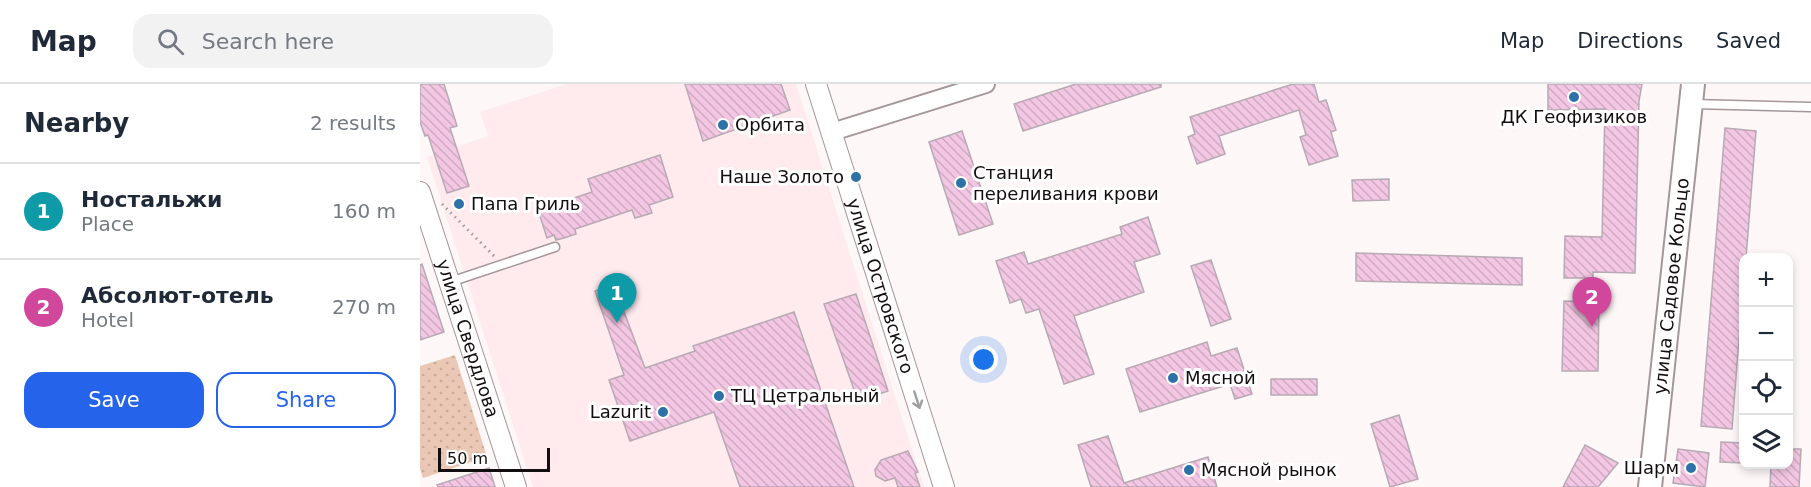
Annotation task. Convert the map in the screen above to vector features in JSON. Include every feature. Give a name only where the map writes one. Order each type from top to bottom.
[{"type":"main road","name":"улица Садовое Кольцо","points":[[1650,487],[1691,94]]},
{"type":"street","name":"улица Островского","points":[[816,84],[944,487]]},
{"type":"street","points":[[832,132],[986,84]]},
{"type":"street","name":"улица Свердлова","points":[[420,192],[516,487]]},
{"type":"lane","points":[[1691,94],[1811,107]]},
{"type":"lane","points":[[449,282],[555,247]]},
{"type":"path","points":[[439,201],[502,264]]},
{"type":"shaded area","points":[[566,84],[796,84],[924,487],[533,487],[427,157],[488,136],[480,112]]},
{"type":"shaded area","points":[[455,355],[487,457],[423,478],[420,469],[420,366]]},
{"type":"building","points":[[420,84],[444,84],[457,126],[450,128],[469,186],[447,193],[428,135],[425,136],[420,122]]},
{"type":"building","name":"Орбита","points":[[685,84],[781,84],[790,110],[703,141]]},
{"type":"building","points":[[1076,84],[1161,84],[1161,87],[1023,131],[1014,104]]},
{"type":"building","points":[[1293,84],[1314,84],[1319,102],[1326,100],[1336,130],[1331,132],[1338,156],[1309,165],[1300,137],[1306,135],[1299,110],[1219,136],[1225,154],[1197,164],[1188,137],[1195,134],[1190,117]]},
{"type":"building","points":[[1548,84],[1642,84],[1639,101],[1635,273],[1593,272],[1593,278],[1564,278],[1565,236],[1602,237],[1605,109],[1548,110]]},
{"type":"building","points":[[1725,128],[1756,131],[1746,253],[1739,253],[1739,339],[1732,429],[1701,426]]},
{"type":"building","name":"Станция переливания крови","points":[[962,131],[993,224],[959,235],[929,142]]},
{"type":"building","points":[[660,155],[673,197],[649,205],[652,213],[635,218],[632,210],[575,229],[576,234],[564,238],[556,240],[554,235],[547,238],[538,210],[592,192],[588,179]]},
{"type":"building","points":[[1389,179],[1389,200],[1353,201],[1352,180]]},
{"type":"building","points":[[1148,217],[1160,254],[1134,262],[1144,292],[1074,316],[1094,374],[1064,384],[1039,309],[1026,313],[1021,299],[1010,303],[996,261],[1024,252],[1028,264],[1122,234],[1120,227]]},
{"type":"building","points":[[1356,253],[1522,258],[1522,285],[1356,281]]},
{"type":"building","points":[[1211,260],[1231,319],[1211,326],[1191,266]]},
{"type":"building","points":[[422,264],[444,332],[420,340],[420,265]]},
{"type":"building","name":"ТЦ Цетральный","points":[[614,285],[645,368],[695,351],[693,346],[794,312],[854,487],[740,487],[714,412],[630,441],[609,380],[624,375],[595,291]]},
{"type":"building","points":[[856,294],[888,391],[858,401],[824,304]]},
{"type":"building","points":[[1564,301],[1599,302],[1598,371],[1562,371]]},
{"type":"building","name":"Мясной","points":[[1207,342],[1211,356],[1237,348],[1252,394],[1235,399],[1230,384],[1140,412],[1126,369]]},
{"type":"building","points":[[1271,379],[1317,379],[1317,395],[1271,395]]},
{"type":"building","points":[[1399,415],[1418,479],[1390,487],[1371,424]]},
{"type":"building","name":"Мясной рынок","points":[[1108,436],[1124,483],[1208,457],[1217,487],[1091,487],[1078,445]]},
{"type":"building","points":[[1721,442],[1739,443],[1739,463],[1720,462]]},
{"type":"building","points":[[1585,445],[1618,463],[1598,487],[1563,487]]},
{"type":"building","name":"Шарм","points":[[1678,449],[1709,453],[1705,487],[1673,483]]},
{"type":"building","points":[[1793,449],[1801,449],[1799,487],[1770,487],[1771,469],[1793,469]]},
{"type":"building","points":[[908,451],[918,472],[915,473],[920,487],[898,487],[895,478],[885,481],[876,476],[875,470],[881,460]]},
{"type":"building","points":[[489,468],[495,487],[438,487],[437,485]]},
{"type":"place","name":"ДК Геофизиков","points":[[1574,97]]},
{"type":"place","name":"Орбита","points":[[723,125]]},
{"type":"place","name":"Наше Золото","points":[[856,177]]},
{"type":"place","name":"Станция переливания крови","points":[[961,183]]},
{"type":"place","name":"Папа Гриль","points":[[459,204]]},
{"type":"place","name":"Ностальжи","points":[[617,323]]},
{"type":"place","name":"Абсолют-отель","points":[[1592,327]]},
{"type":"place","name":"Мясной","points":[[1173,378]]},
{"type":"place","name":"ТЦ Цетральный","points":[[719,396]]},
{"type":"place","name":"Lazurit","points":[[663,412]]},
{"type":"place","name":"Шарм","points":[[1691,468]]},
{"type":"place","name":"Мясной рынок","points":[[1189,470]]}]
